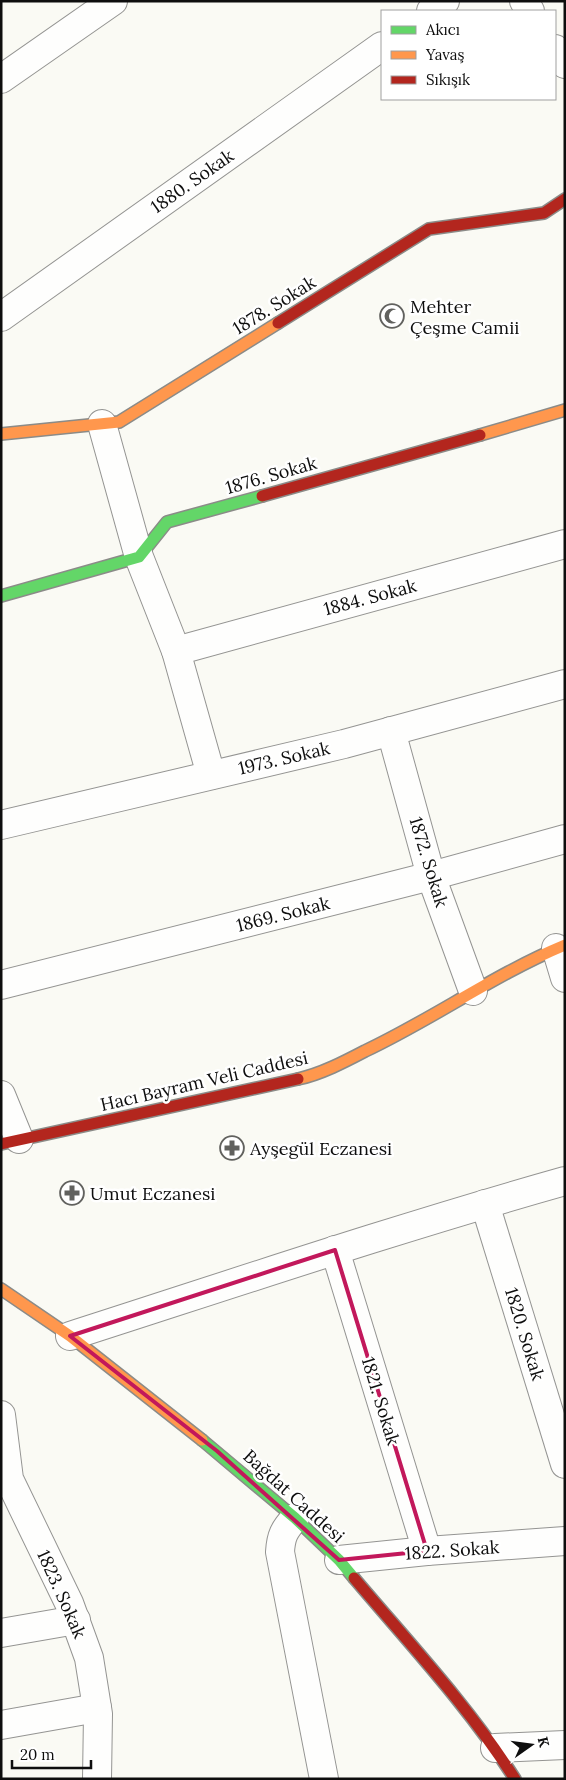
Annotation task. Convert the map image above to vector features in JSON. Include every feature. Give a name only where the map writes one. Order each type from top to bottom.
[{"type":"main road","name":"1878. Sokak","points":[[1,434],[119,422],[429,229],[544,214],[565,199]]},
{"type":"main road","name":"1876. Sokak","points":[[139,557],[167,522],[565,410]]},
{"type":"main road","points":[[1,596],[139,557]]},
{"type":"main road","name":"Hacı Bayram Veli Caddesi","points":[[10,1142],[310,1076],[336,1065],[433,1016],[473,991],[560,946]]},
{"type":"main road","name":"Bağdat Caddesi","points":[[1,1289],[70,1336],[217,1451],[295,1518],[339,1560],[442,1682],[495,1748],[515,1779]]},
{"type":"street","points":[[1,79],[113,1]]},
{"type":"street","points":[[432,10],[445,1]]},
{"type":"street","name":"1880. Sokak","points":[[1,317],[381,47]]},
{"type":"street","points":[[556,50],[565,64]]},
{"type":"street","points":[[102,424],[139,557],[176,651],[212,774]]},
{"type":"street","name":"1884. Sokak","points":[[176,651],[565,544]]},
{"type":"street","name":"1973. Sokak","points":[[1,825],[344,744],[565,684]]},
{"type":"street","name":"1872. Sokak","points":[[391,731],[431,876],[473,991]]},
{"type":"street","name":"1869. Sokak","points":[[1,985],[431,876],[565,839]]},
{"type":"street","points":[[560,946],[565,978]]},
{"type":"street","points":[[1,1095],[10,1142]]},
{"type":"street","points":[[70,1336],[335,1250],[565,1181]]},
{"type":"street","name":"1820. Sokak","points":[[485,1204],[565,1464]]},
{"type":"street","name":"1821. Sokak","points":[[335,1250],[427,1551]]},
{"type":"street","name":"1823. Sokak","points":[[1,1415],[9,1479],[69,1603],[89,1658],[97,1708],[97,1779]]},
{"type":"street","points":[[295,1518],[281,1539],[280,1552],[324,1779]]},
{"type":"street","name":"1822. Sokak","points":[[339,1560],[427,1551],[565,1542]]},
{"type":"street","points":[[1,1633],[76,1620]]},
{"type":"street","points":[[1,1725],[97,1708]]},
{"type":"street","points":[[495,1748],[565,1745]]},
{"type":"highlighted area","points":[[335,1250],[427,1551],[339,1560],[217,1451],[70,1336]]},
{"type":"traffic: fast","points":[[1,596],[139,557],[167,522],[262,496]]},
{"type":"traffic: fast","points":[[202,1440],[295,1518],[339,1560],[354,1578]]},
{"type":"traffic: slow","points":[[1,434],[119,422],[278,323]]},
{"type":"traffic: slow","points":[[480,435],[565,410]]},
{"type":"traffic: slow","points":[[298,1079],[324,1071],[349,1059],[415,1025],[514,969],[565,945]]},
{"type":"traffic: slow","points":[[1,1289],[70,1336],[202,1440]]},
{"type":"traffic: jam","points":[[278,323],[429,229],[544,213],[565,199]]},
{"type":"traffic: jam","points":[[262,496],[480,435]]},
{"type":"traffic: jam","points":[[1,1144],[298,1079]]},
{"type":"traffic: jam","points":[[354,1578],[458,1701],[515,1779]]},
{"type":"place","name":"Mehter Çeşme Camii","points":[[392,316]]},
{"type":"place","name":"Ayşegül Eczanesi","points":[[232,1148]]},
{"type":"place","name":"Umut Eczanesi","points":[[72,1193]]}]
